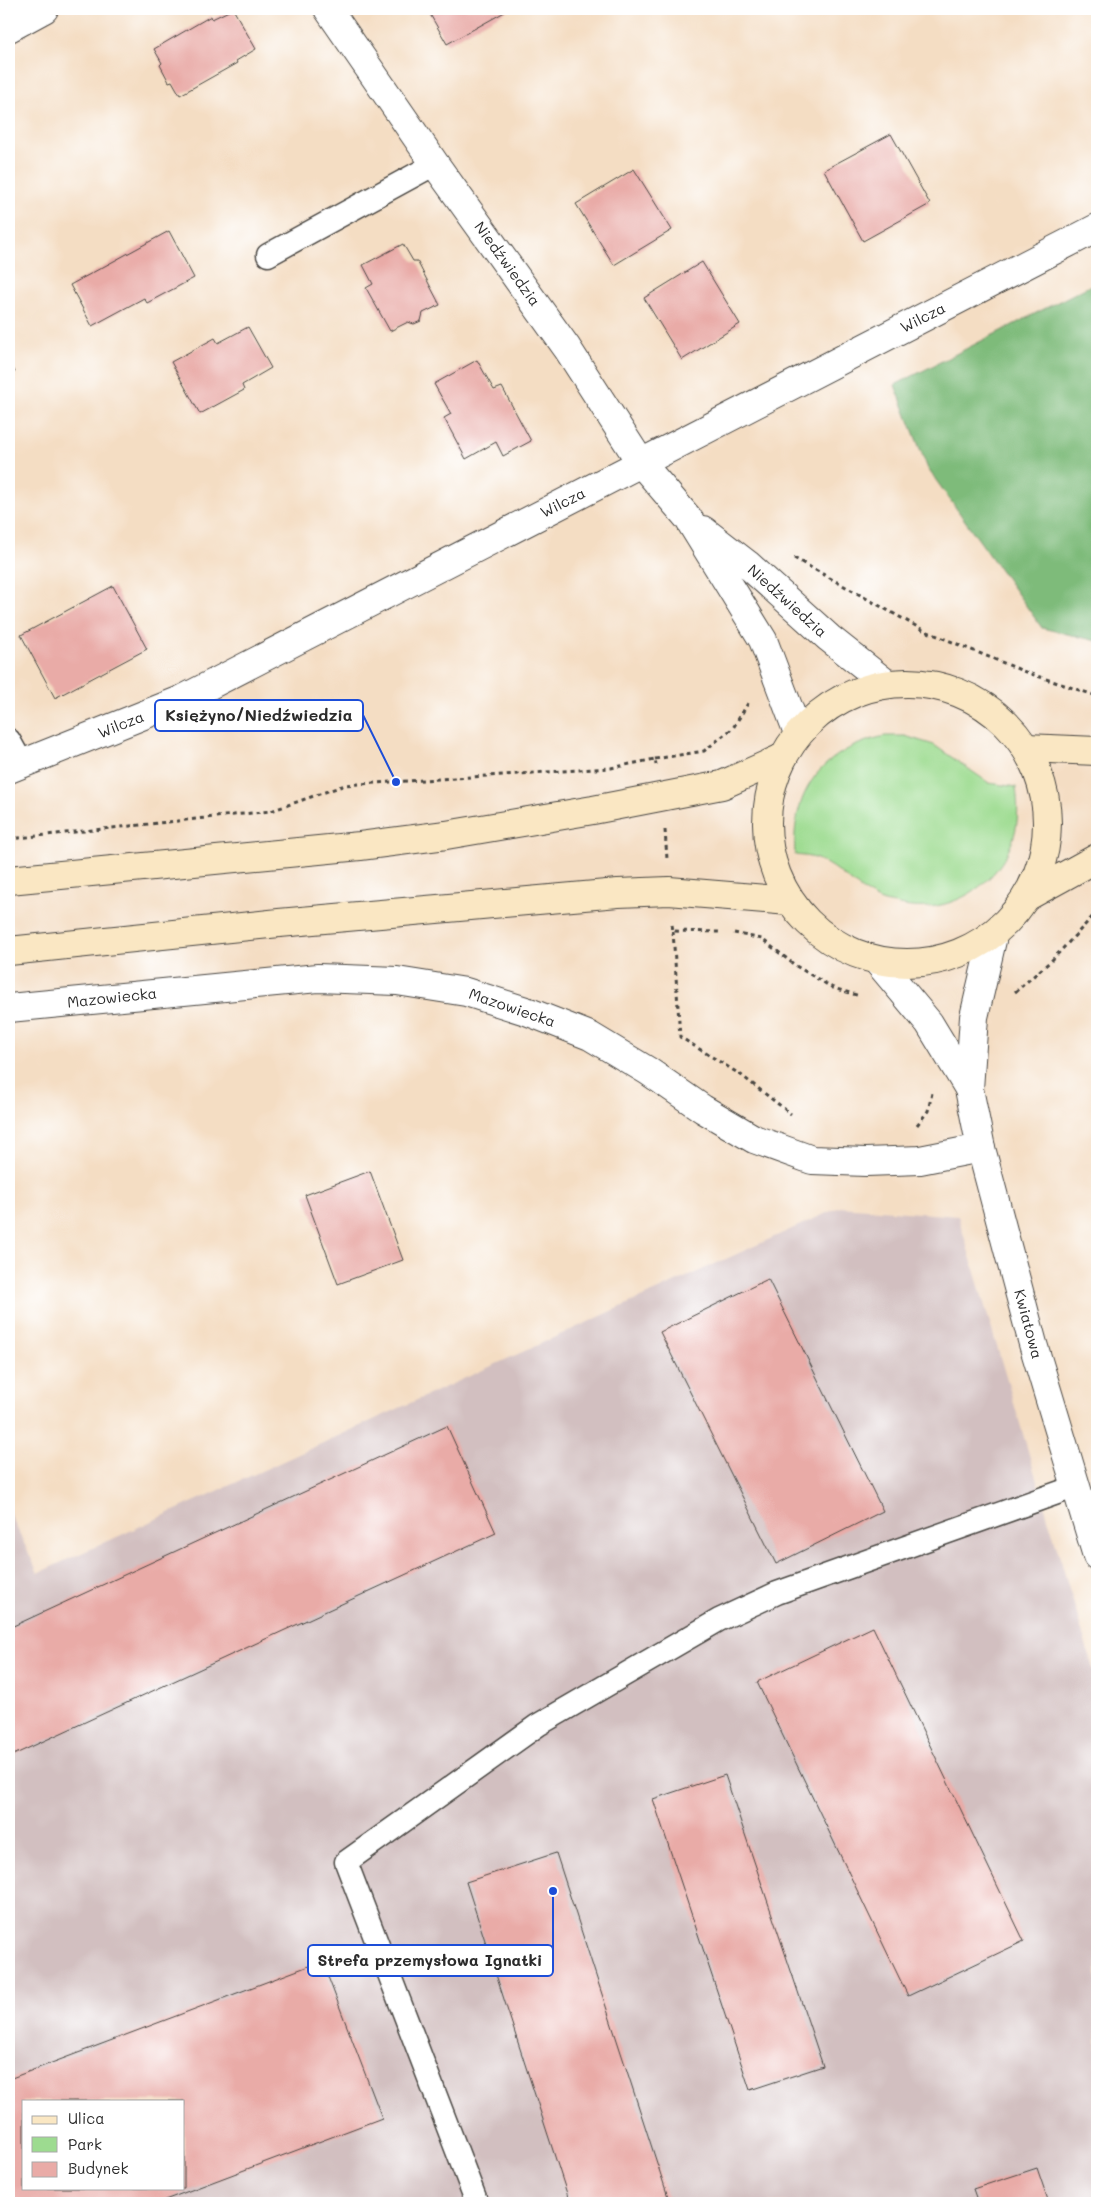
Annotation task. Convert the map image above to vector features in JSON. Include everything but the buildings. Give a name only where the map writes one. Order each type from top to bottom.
[{"type":"main road","points":[[887,684],[940,687],[989,709],[1026,748],[1042,784],[1048,822],[1043,861],[1028,896],[993,936],[938,961],[878,962],[828,940],[789,901],[773,867],[766,830],[769,793],[782,758],[798,733],[831,705],[854,693],[887,684]]},
{"type":"main road","points":[[1026,748],[1097,751]]},
{"type":"main road","points":[[9,880],[360,846],[446,835],[593,810],[722,785],[782,758]]},
{"type":"main road","points":[[1028,896],[1097,858]]},
{"type":"main road","points":[[9,951],[270,924],[618,893],[669,891],[789,901]]},
{"type":"street","points":[[9,28],[44,9]]},
{"type":"street","name":"Niedźwiedzia","points":[[328,9],[435,164],[567,348],[641,463],[688,518],[763,640],[798,733]]},
{"type":"street","name":"Wilcza","points":[[16,767],[181,700],[1097,228]]},
{"type":"street","name":"Niedźwiedzia","points":[[688,518],[747,564],[829,638],[887,684]]},
{"type":"street","name":"Kwiatowa","points":[[993,936],[974,1017],[969,1089],[981,1148],[1033,1344],[1097,1556]]},
{"type":"street","name":"Kwiatowa","points":[[878,962],[929,1023],[969,1089]]},
{"type":"street","name":"Mazowiecka","points":[[9,1008],[318,978],[406,982],[466,992],[529,1012],[590,1036],[648,1070],[702,1109],[754,1139],[812,1160],[866,1162],[920,1160],[981,1148]]},
{"type":"lane","points":[[268,256],[435,164]]},
{"type":"lane","points":[[9,740],[16,767]]},
{"type":"lane","points":[[477,2203],[346,1862],[538,1725],[719,1620],[777,1593],[1077,1486]]},
{"type":"path","points":[[790,556],[837,580],[923,630],[1028,673],[1097,696]]},
{"type":"path","points":[[654,759],[704,751],[734,728],[753,694]]},
{"type":"path","points":[[673,931],[680,1037],[741,1075],[795,1117]]},
{"type":"path","points":[[912,1128],[918,1124],[928,1111],[932,1093],[931,1085]]},
{"type":"shaded area","points":[[840,1207],[958,1216],[1097,1682],[1097,2203],[9,2203],[9,1511],[38,1573]]},
{"type":"green space","points":[[1097,282],[1097,641],[1042,628],[928,469],[895,385]]},
{"type":"green space","points":[[885,736],[905,736],[934,745],[989,783],[1016,787],[1017,824],[1007,854],[983,884],[951,902],[933,906],[914,907],[879,900],[825,863],[812,857],[795,855],[795,832],[799,811],[805,792],[815,776],[844,751],[863,742]]},
{"type":"place","name":"Księżyno/Niedźwiedzia","points":[[396,782]]},
{"type":"place","name":"Strefa przemysłowa Ignatki","points":[[553,1891]]}]
